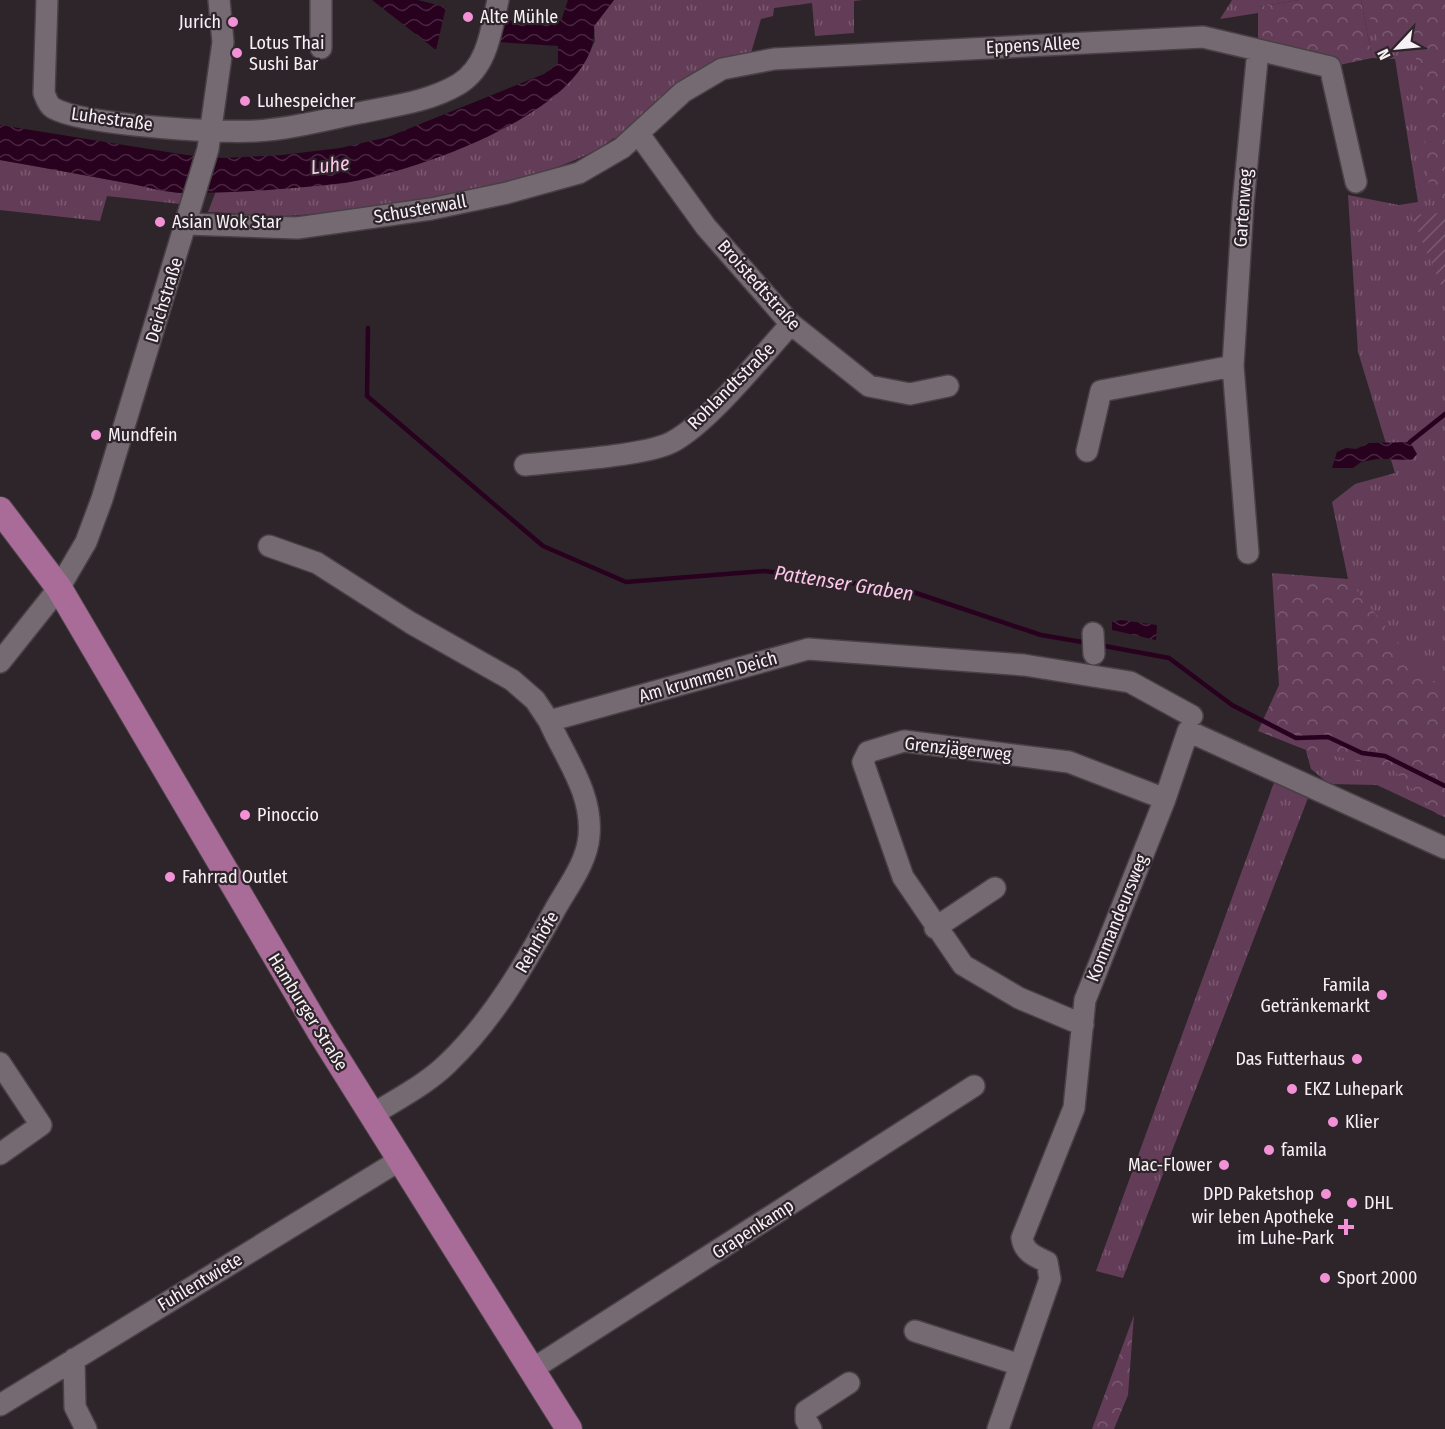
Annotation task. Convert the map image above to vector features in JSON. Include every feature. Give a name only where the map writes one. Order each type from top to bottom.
[{"type":"main road","name":"Hamburger Straße","points":[[0,510],[59,588],[270,949],[569,1429]]},
{"type":"street","name":"Luhestraße","points":[[47,0],[44,93],[50,106],[62,112],[103,121],[210,140],[296,126],[409,102],[460,83],[476,68],[487,49],[498,0]]},
{"type":"street","name":"Deichstraße","points":[[0,662],[59,588],[86,542],[102,499],[195,200],[210,140],[223,42],[219,0]]},
{"type":"street","points":[[321,0],[321,48]]},
{"type":"street","name":"Eppens Allee","points":[[638,133],[683,92],[722,69],[774,59],[1203,37],[1330,67],[1356,182]]},
{"type":"street","name":"Gartenweg","points":[[1248,553],[1233,366],[1243,204],[1258,50]]},
{"type":"street","name":"Schusterwall","points":[[187,224],[297,228],[431,209],[507,193],[579,173],[622,148],[638,133]]},
{"type":"street","name":"Broistedtstraße","points":[[638,133],[706,227],[791,324],[869,386],[909,394],[948,386]]},
{"type":"street","name":"Rohlandtstraße","points":[[525,465],[638,451],[674,442],[706,415],[791,324]]},
{"type":"street","points":[[1087,451],[1101,391],[1233,366]]},
{"type":"street","points":[[269,546],[317,563],[411,623],[512,680],[535,700],[549,721]]},
{"type":"street","name":"Am krummen Deich","points":[[549,721],[808,649],[1024,665],[1130,682],[1192,716]]},
{"type":"street","name":"Rehrhöfe","points":[[372,1115],[447,1065],[491,1016],[522,968],[583,860],[589,837],[588,809],[582,784],[549,721]]},
{"type":"street","name":"Kommandeursweg","points":[[998,1429],[1050,1279],[1047,1262],[1030,1254],[1024,1247],[1023,1238],[1074,1108],[1076,1070],[1085,1000],[1165,799],[1188,731],[1445,848]]},
{"type":"street","name":"Grenzjägerweg","points":[[1083,1025],[1019,998],[976,975],[963,965],[935,928],[903,878],[863,762],[868,752],[904,741],[1069,762],[1165,799]]},
{"type":"street","points":[[935,928],[995,888]]},
{"type":"street","points":[[0,1063],[41,1125],[0,1154]]},
{"type":"street","name":"Grapenkamp","points":[[531,1370],[974,1086]]},
{"type":"street","name":"Fuhlentwiete","points":[[0,1405],[400,1160]]},
{"type":"street","points":[[915,1331],[1020,1365]]},
{"type":"street","points":[[74,1359],[75,1407],[86,1429]]},
{"type":"street","points":[[812,1429],[806,1420],[806,1411],[849,1383]]},
{"type":"green space","points":[[614,0],[863,0],[854,1],[854,33],[815,36],[812,3],[774,8],[773,16],[761,19],[748,63],[722,69],[622,148],[614,138],[586,155],[509,182],[374,207],[289,216],[208,212],[216,191],[345,183],[406,168],[455,151],[586,60],[595,41],[594,26]]},
{"type":"green space","points":[[1232,0],[1299,0],[1258,7],[1258,13],[1220,19]]},
{"type":"green space","points":[[1299,0],[1361,0],[1372,58],[1330,67],[1258,50],[1258,7]]},
{"type":"green space","points":[[1361,0],[1445,0],[1445,817],[1377,785],[1329,784],[1311,769],[1301,732],[1348,579],[1332,502],[1355,484],[1395,473],[1358,352],[1348,195],[1399,205],[1418,202],[1395,59],[1372,58]]},
{"type":"green space","points":[[1364,0],[1445,0],[1445,200],[1430,198],[1419,72],[1413,46],[1381,50]]},
{"type":"green space","points":[[0,160],[182,193],[180,204],[107,196],[100,221],[0,210]]},
{"type":"green space","points":[[1445,213],[1445,294],[1411,215]]},
{"type":"green space","points":[[1272,573],[1348,579],[1418,668],[1445,693],[1445,817],[1437,814],[1391,768],[1306,750],[1258,731],[1279,685]]},
{"type":"green space","points":[[1275,780],[1308,798],[1123,1278],[1096,1271]]},
{"type":"green space","points":[[1134,1315],[1128,1395],[1114,1429],[1092,1429]]},
{"type":"water","points":[[372,0],[418,0],[446,7],[436,50]]},
{"type":"water","name":"Luhe","points":[[568,0],[614,0],[594,26],[588,56],[567,85],[535,110],[496,133],[453,152],[373,177],[305,187],[177,193],[0,160],[0,125],[186,155],[223,158],[282,155],[340,148],[388,137],[544,74],[558,63],[558,46],[498,42],[501,19],[561,21]]},
{"type":"water","points":[[1410,442],[1417,454],[1412,460],[1377,459],[1361,462],[1353,468],[1332,468],[1337,452],[1346,448],[1356,449],[1369,443]]},
{"type":"water","points":[[1121,620],[1157,625],[1156,640],[1112,630],[1112,622]]},
{"type":"waterway","name":"Pattenser Graben","points":[[368,328],[367,396],[543,546],[626,582],[765,571],[910,591],[1041,635],[1088,643]]},
{"type":"waterway","points":[[1410,442],[1445,414]]},
{"type":"waterway","name":"Pattenser Graben","points":[[1099,645],[1169,658],[1232,705],[1296,738],[1328,737],[1362,753],[1385,756],[1445,786]]},
{"type":"place","name":"Alte Mühle","points":[[468,17]]},
{"type":"place","name":"Jurich","points":[[233,22]]},
{"type":"place","name":"Lotus Thai Sushi Bar","points":[[237,53]]},
{"type":"place","name":"Luhespeicher","points":[[245,101]]},
{"type":"place","name":"Asian Wok Star","points":[[160,222]]},
{"type":"place","name":"Mundfein","points":[[96,435]]},
{"type":"place","name":"Pinoccio","points":[[245,815]]},
{"type":"place","name":"Fahrrad Outlet","points":[[170,877]]},
{"type":"place","name":"Famila Getränkemarkt","points":[[1382,995]]},
{"type":"place","name":"Das Futterhaus","points":[[1357,1059]]},
{"type":"place","name":"EKZ Luhepark","points":[[1292,1089]]},
{"type":"place","name":"Klier","points":[[1333,1122]]},
{"type":"place","name":"famila","points":[[1269,1150]]},
{"type":"place","name":"Mac-Flower","points":[[1224,1165]]},
{"type":"place","name":"DPD Paketshop","points":[[1326,1194]]},
{"type":"place","name":"DHL","points":[[1352,1203]]},
{"type":"place","name":"wir leben Apotheke im Luhe-Park","points":[[1346,1227]]},
{"type":"place","name":"Sport 2000","points":[[1325,1278]]}]
